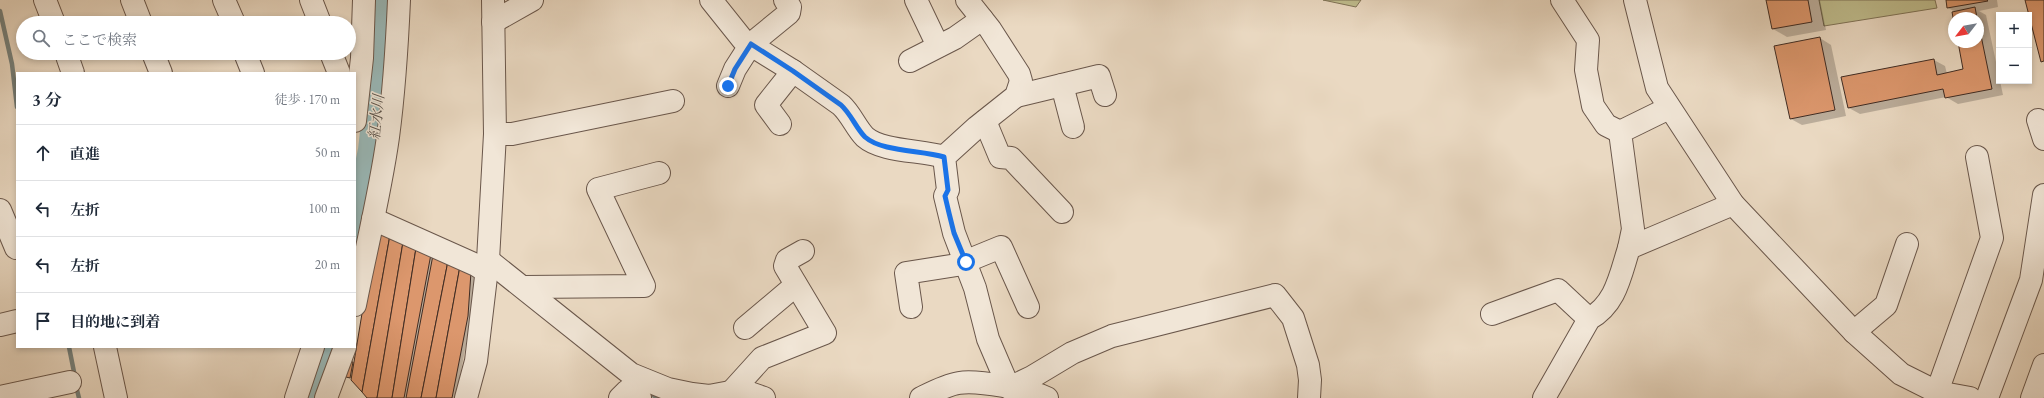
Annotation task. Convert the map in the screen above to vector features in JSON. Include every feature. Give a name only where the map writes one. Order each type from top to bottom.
[{"type":"street","points":[[45,0],[51,16]]},
{"type":"street","points":[[132,0],[139,16]]},
{"type":"street","points":[[224,0],[231,16]]},
{"type":"street","points":[[311,0],[317,16]]},
{"type":"street","points":[[356,110],[362,58],[364,0]]},
{"type":"street","points":[[356,300],[388,138],[395,70],[399,0]]},
{"type":"street","points":[[466,398],[476,361],[488,266],[495,134],[493,0]]},
{"type":"street","points":[[493,22],[532,0]]},
{"type":"street","points":[[711,0],[743,40],[793,71],[841,105],[848,111],[865,137],[878,145],[944,157]]},
{"type":"street","points":[[728,86],[735,69],[751,44],[789,13],[790,7],[785,0]]},
{"type":"street","points":[[916,0],[938,46]]},
{"type":"street","points":[[967,0],[1020,74],[1021,81],[1016,96]]},
{"type":"street","points":[[1562,0],[1588,40],[1586,70],[1593,106],[1606,125],[1620,132]]},
{"type":"street","points":[[1635,0],[1657,88],[1733,204],[1854,332],[1901,374],[1937,392],[1970,398]]},
{"type":"street","points":[[910,61],[955,38],[982,19]]},
{"type":"street","points":[[68,60],[73,72]]},
{"type":"street","points":[[156,60],[161,72]]},
{"type":"street","points":[[248,60],[253,72]]},
{"type":"street","points":[[334,60],[339,72]]},
{"type":"street","points":[[780,124],[766,105],[793,71]]},
{"type":"street","points":[[944,157],[1016,96],[1099,76],[1105,95]]},
{"type":"street","points":[[1062,85],[1073,127]]},
{"type":"street","points":[[495,134],[512,134],[673,101]]},
{"type":"street","points":[[1620,132],[1669,108]]},
{"type":"street","points":[[985,121],[1000,157],[1010,158],[1042,178],[1062,212]]},
{"type":"street","points":[[1544,398],[1589,319],[1601,313],[1608,304],[1616,288],[1629,248],[1632,229],[1620,132]]},
{"type":"street","points":[[944,157],[948,190],[945,196],[954,233],[975,288],[988,339],[1009,388]]},
{"type":"street","points":[[1937,392],[1992,238],[1977,157]]},
{"type":"street","points":[[524,287],[644,286],[598,189],[659,173]]},
{"type":"street","points":[[1987,398],[2031,280],[2044,195]]},
{"type":"street","points":[[1629,248],[1733,204]]},
{"type":"street","points":[[0,210],[11,249]]},
{"type":"street","points":[[373,219],[476,265],[488,266],[524,287],[631,374],[668,389],[692,394],[709,396],[733,390],[741,390],[764,398]]},
{"type":"street","points":[[1854,332],[1886,305],[1907,244]]},
{"type":"street","points":[[911,307],[904,266],[957,265],[1001,247],[1028,307]]},
{"type":"street","points":[[733,390],[762,358],[824,333],[785,266],[787,260],[803,251]]},
{"type":"street","points":[[745,328],[796,285]]},
{"type":"street","points":[[1492,314],[1558,290],[1589,319]]},
{"type":"street","points":[[1009,388],[1032,377],[1072,353],[1112,336],[1275,295],[1293,318],[1308,365],[1310,380],[1309,398]]},
{"type":"street","points":[[0,325],[16,321]]},
{"type":"street","points":[[104,348],[116,398]]},
{"type":"street","points":[[299,397],[313,348]]},
{"type":"street","points":[[326,398],[345,348]]},
{"type":"street","points":[[2032,398],[2044,365]]},
{"type":"street","points":[[0,397],[70,382]]},
{"type":"street","points":[[921,398],[958,383],[970,382],[1009,388],[1037,394],[1047,398]]},
{"type":"street","points":[[620,398],[627,391],[640,398]]},
{"type":"shaded area","points":[[1323,0],[1361,0],[1356,7]]},
{"type":"shaded area","points":[[1819,0],[1935,0],[1937,8],[1824,26]]},
{"type":"building","points":[[1766,0],[1808,0],[1812,22],[1772,29]]},
{"type":"building","points":[[1946,0],[1987,0],[1988,1],[1947,8]]},
{"type":"building","points":[[2025,0],[2044,0],[2044,61],[2041,62],[2032,27],[2032,12],[2028,12]]},
{"type":"building","points":[[1975,7],[1976,12],[1952,12]]},
{"type":"building","points":[[1820,37],[1835,110],[1790,119],[1774,46]]},
{"type":"building","points":[[1959,48],[1984,48],[1992,89],[1945,98],[1943,89],[1848,108],[1841,77],[1934,59],[1937,75],[1963,69]]},
{"type":"building","points":[[376,229],[390,235],[362,392],[351,380]]},
{"type":"building","points":[[390,235],[403,242],[377,398],[367,398],[362,392]]},
{"type":"building","points":[[403,242],[416,248],[392,398],[377,398]]},
{"type":"building","points":[[416,248],[431,254],[404,398],[392,398]]},
{"type":"building","points":[[433,255],[448,261],[421,398],[406,398]]},
{"type":"building","points":[[448,261],[460,266],[436,398],[421,398]]},
{"type":"building","points":[[460,266],[471,272],[468,316],[452,398],[436,398]]},
{"type":"building","points":[[348,361],[353,362],[350,378],[342,376]]},
{"type":"waterway","name":"紅水川","points":[[356,227],[372,150],[381,68],[383,0]]},
{"type":"waterway","points":[[0,11],[12,64],[16,98]]},
{"type":"waterway","points":[[69,348],[75,377]]},
{"type":"waterway","name":"紅水川","points":[[311,398],[330,348]]},
{"type":"waterway","points":[[76,386],[79,398]]},
{"type":"waterway","points":[[646,392],[659,398]]},
{"type":"route","points":[[728,86],[735,69],[748,51],[751,44],[827,94],[841,105],[848,111],[865,137],[878,145],[944,157],[944,172],[948,190],[945,196],[954,233],[966,262]]}]
